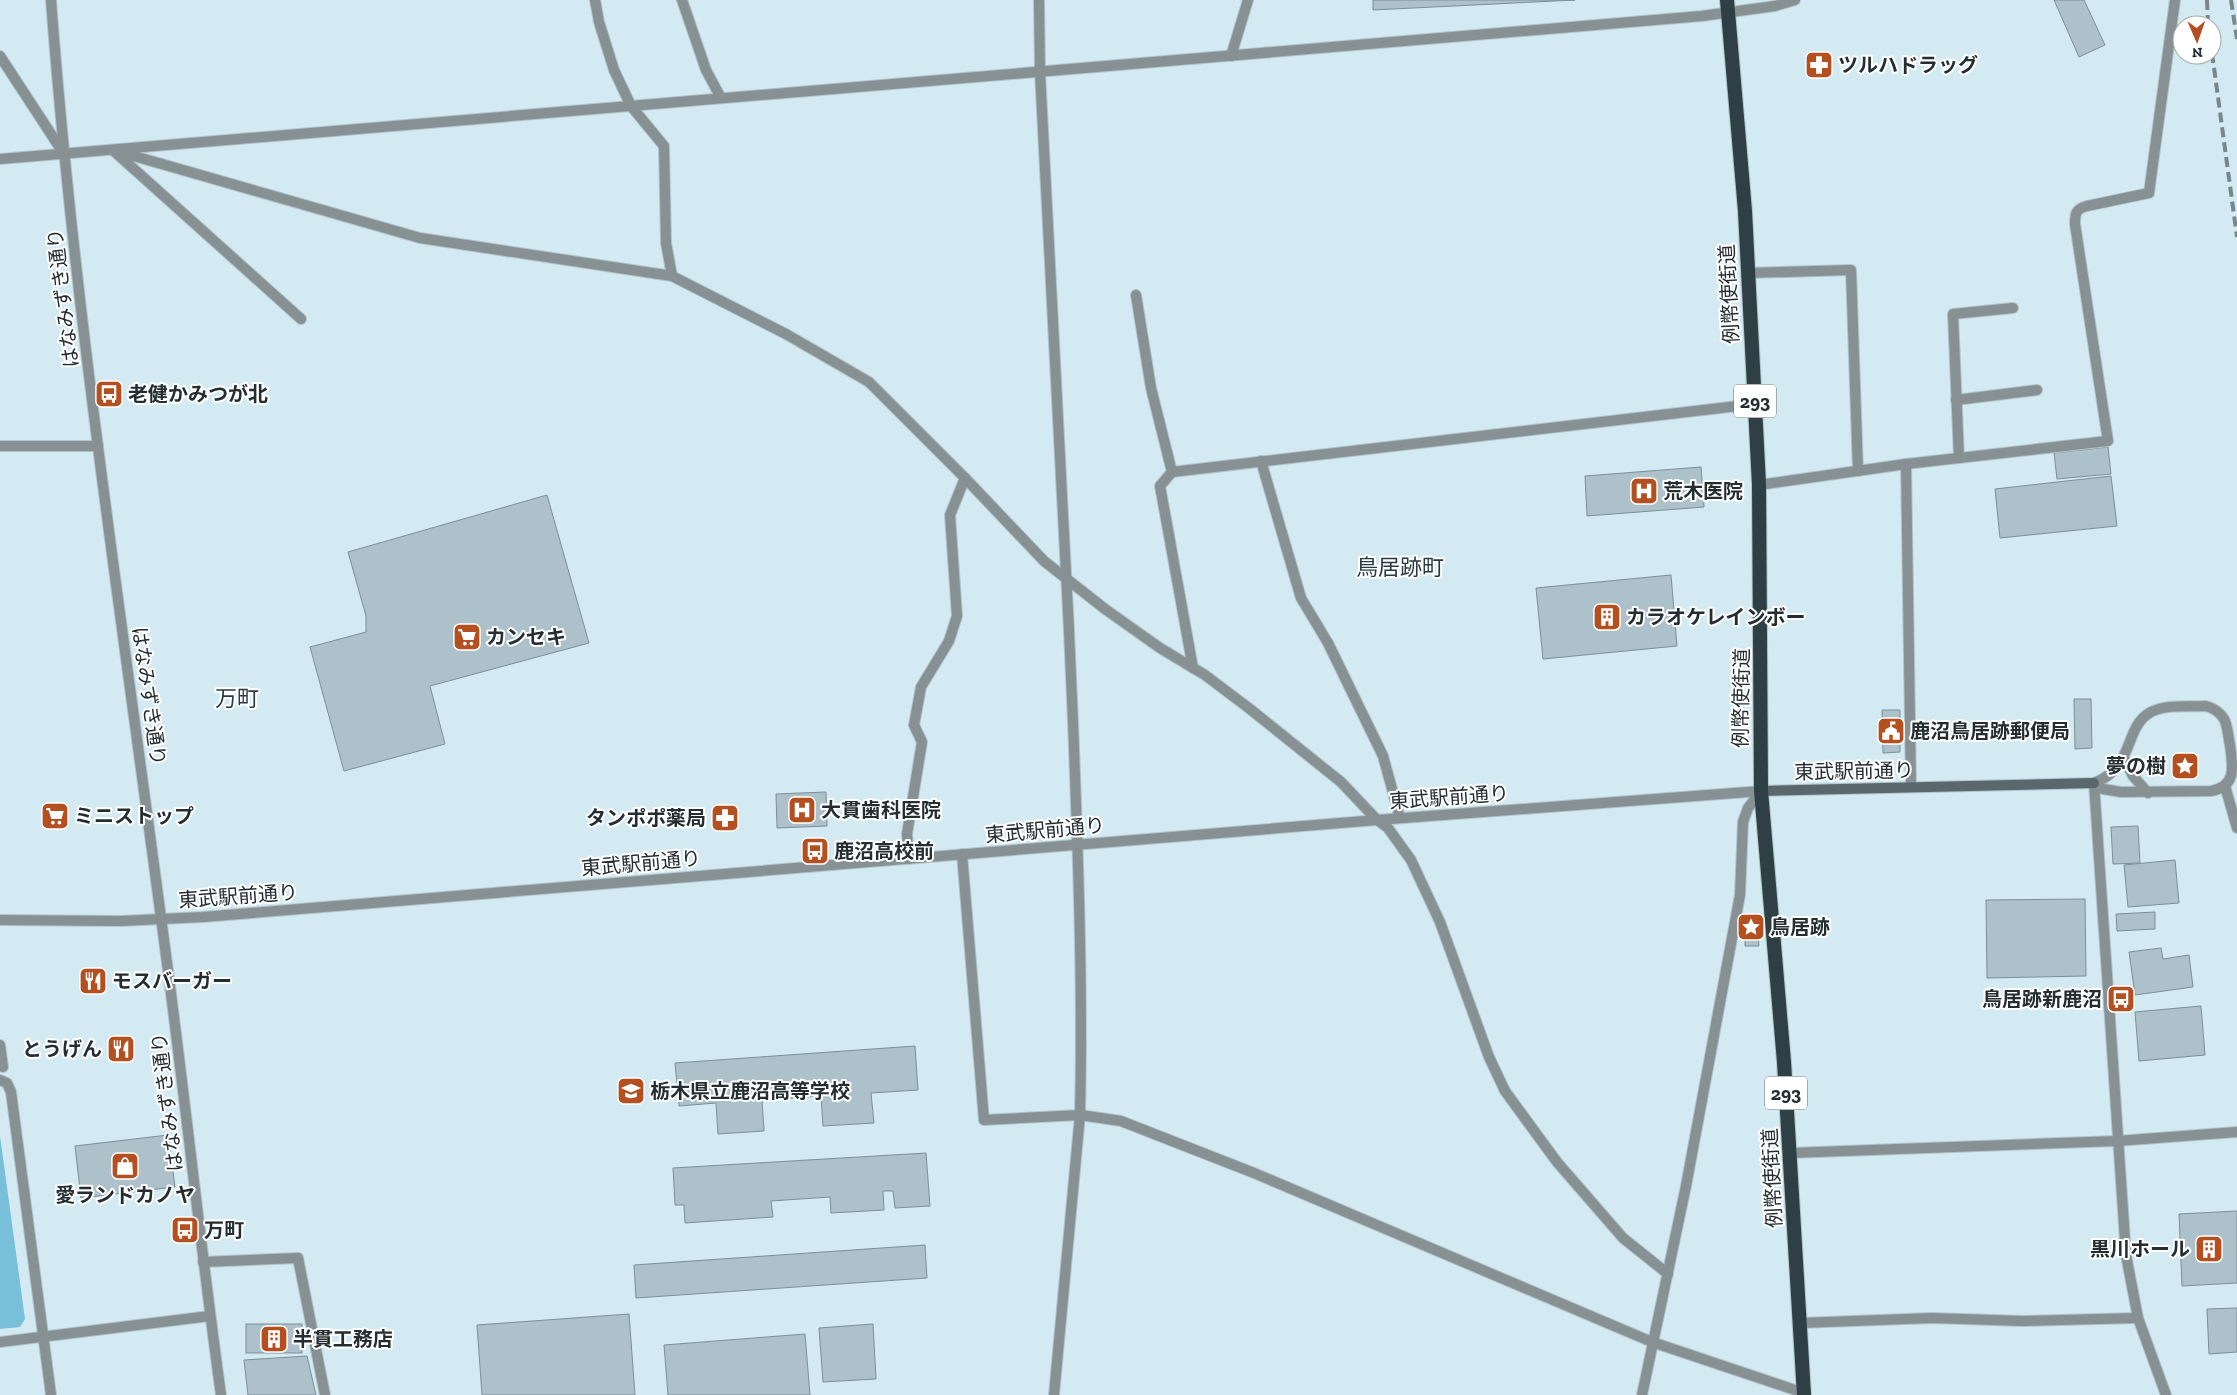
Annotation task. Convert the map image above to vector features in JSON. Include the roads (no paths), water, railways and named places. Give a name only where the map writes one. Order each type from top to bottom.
[{"type":"highway","name":"例幣使街道","points":[[1728,6],[1739,132],[1759,485],[1762,615],[1761,791],[1772,894],[1804,1394]]},
{"type":"main road","name":"東武駅前通り","points":[[1761,791],[2094,783]]},
{"type":"street","name":"はなみずき通り","points":[[51,0],[64,154],[98,446],[162,920],[221,1395]]},
{"type":"street","points":[[595,0],[599,22],[614,70],[630,106],[664,146],[666,243],[672,276]]},
{"type":"street","points":[[682,0],[706,70],[721,98]]},
{"type":"street","points":[[1039,0],[1040,72],[1067,578],[1082,1043],[1080,1115],[1054,1395]]},
{"type":"street","points":[[1231,56],[1248,0]]},
{"type":"street","points":[[0,159],[1231,56],[1728,6],[1775,6],[1795,0]]},
{"type":"street","points":[[1759,485],[1906,464],[2108,441],[2075,224],[2076,212],[2079,208],[2149,193],[2175,0]]},
{"type":"street","points":[[0,56],[64,154]]},
{"type":"street","points":[[112,150],[420,238],[672,276],[786,334],[869,382],[965,478],[1044,561],[1113,615],[1160,648],[1194,668],[1250,709],[1341,782],[1396,837],[1415,868],[1444,932],[1489,1057],[1505,1091],[1557,1162],[1623,1238],[1668,1274]]},
{"type":"street","points":[[112,150],[301,319]]},
{"type":"street","points":[[1748,274],[1851,270],[1858,471]]},
{"type":"street","points":[[1136,294],[1151,388],[1172,472]]},
{"type":"street","points":[[1959,458],[1954,314],[2014,308]]},
{"type":"street","points":[[1956,400],[2037,390]]},
{"type":"street","points":[[1194,668],[1160,486],[1172,472],[1755,404]]},
{"type":"street","points":[[0,446],[98,446]]},
{"type":"street","points":[[1261,462],[1301,598],[1328,643],[1384,756],[1400,818]]},
{"type":"street","points":[[1906,464],[1911,787]]},
{"type":"street","points":[[910,859],[907,834],[922,742],[914,725],[921,687],[949,641],[957,616],[950,516],[965,478]]},
{"type":"street","points":[[2206,706],[2218,712],[2226,725],[2233,770],[2230,780],[2224,786],[2211,791],[2148,792],[2103,789],[2094,783],[2105,777],[2124,758],[2135,730],[2151,712],[2171,707],[2206,706]]},
{"type":"street","points":[[2124,758],[2133,776],[2148,792]]},
{"type":"street","points":[[2094,783],[2126,1255],[2138,1318],[2166,1395]]},
{"type":"street","points":[[2224,786],[2237,828]]},
{"type":"street","points":[[1642,1395],[1668,1274],[1740,895],[1743,822],[1748,808],[1761,791]]},
{"type":"street","name":"東武駅前通り","points":[[0,920],[162,920],[1400,818],[1761,791]]},
{"type":"street","points":[[962,854],[984,1120],[1080,1115],[1121,1122],[1254,1173],[1652,1342],[1804,1394]]},
{"type":"street","points":[[0,1045],[2,1067]]},
{"type":"street","points":[[0,1080],[7,1083],[10,1092],[51,1395]]},
{"type":"street","points":[[1790,1153],[2117,1141],[2237,1132]]},
{"type":"street","points":[[203,1262],[298,1258],[325,1395]]},
{"type":"street","points":[[0,1342],[210,1316]]},
{"type":"street","points":[[1800,1323],[1932,1318],[2023,1321],[2138,1318]]},
{"type":"railway","points":[[2207,0],[2208,15]]},
{"type":"railway","points":[[2231,0],[2237,39]]},
{"type":"railway","points":[[2214,65],[2237,237]]},
{"type":"place","name":"ツルハドラッグ","points":[[1819,65]]},
{"type":"place","name":"老健かみつが北","points":[[109,394]]},
{"type":"place","name":"荒木医院","points":[[1644,491]]},
{"type":"place","name":"カラオケレインボー","points":[[1607,617]]},
{"type":"place","name":"カンセキ","points":[[467,637]]},
{"type":"place","name":"鹿沼鳥居跡郵便局","points":[[1891,731]]},
{"type":"place","name":"夢の樹","points":[[2185,766]]},
{"type":"place","name":"大貫歯科医院","points":[[802,810]]},
{"type":"place","name":"ミニストップ","points":[[55,816]]},
{"type":"place","name":"タンポポ薬局","points":[[725,818]]},
{"type":"place","name":"鹿沼高校前","points":[[815,851]]},
{"type":"place","name":"鳥居跡","points":[[1751,927]]},
{"type":"place","name":"モスバーガー","points":[[93,981]]},
{"type":"place","name":"鳥居跡新鹿沼","points":[[2121,999]]},
{"type":"place","name":"とうげん","points":[[121,1049]]},
{"type":"place","name":"栃木県立鹿沼高等学校","points":[[631,1091]]},
{"type":"place","name":"愛ランドカノヤ","points":[[125,1166]]},
{"type":"place","name":"万町","points":[[185,1230]]},
{"type":"place","name":"黒川ホール","points":[[2209,1249]]},
{"type":"place","name":"半貫工務店","points":[[274,1339]]},
{"type":"district","name":"鳥居跡町","points":[[1400,567]]},
{"type":"district","name":"万町","points":[[237,698]]}]
